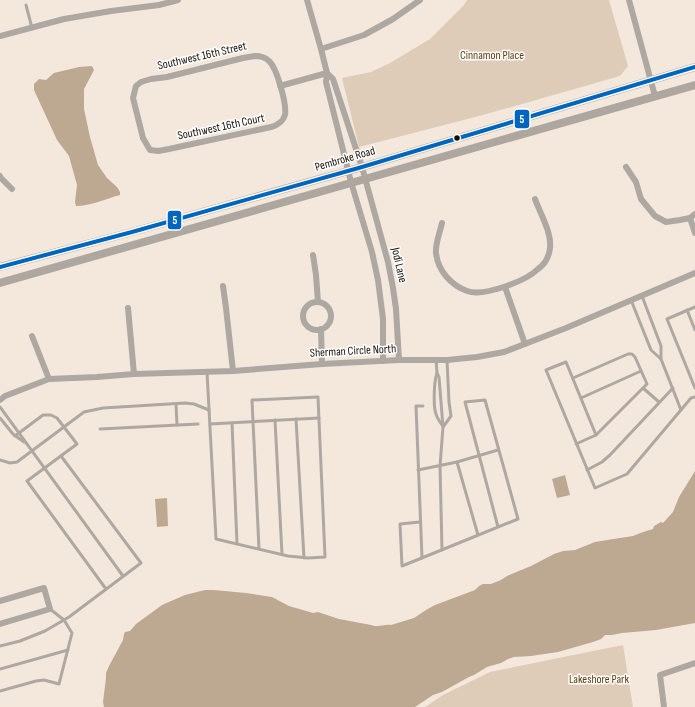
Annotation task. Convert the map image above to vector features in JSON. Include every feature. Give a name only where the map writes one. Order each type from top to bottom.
[{"type":"main road","name":"Pembroke Road","points":[[0,267],[132,232],[349,171],[695,67]]},
{"type":"main road","name":"Pembroke Road","points":[[0,283],[695,85]]},
{"type":"street","points":[[0,36],[64,19],[159,5],[178,0]]},
{"type":"street","points":[[280,86],[327,73],[322,49],[307,0]]},
{"type":"street","points":[[322,49],[364,34],[393,18],[420,0]]},
{"type":"street","points":[[629,0],[655,96]]},
{"type":"street","name":"Southwest 16th Street","points":[[150,150],[143,138],[133,98],[136,86],[141,82],[243,58],[259,56],[270,61],[274,67],[280,86]]},
{"type":"street","name":"Jodi Lane","points":[[327,73],[333,79],[362,167],[388,262],[394,288],[399,360]]},
{"type":"street","name":"Jodi Lane","points":[[327,73],[326,82],[351,182],[372,252],[378,280],[383,319],[383,361]]},
{"type":"street","name":"Southwest 16th Court","points":[[150,150],[169,149],[278,125],[282,122],[285,116],[285,108],[280,86]]},
{"type":"street","points":[[626,167],[636,182],[641,199],[655,216],[666,222],[693,216],[695,233]]},
{"type":"street","points":[[0,176],[12,189]]},
{"type":"street","points":[[442,223],[436,252],[443,272],[449,280],[456,286],[468,291],[481,292],[505,287],[538,270],[547,260],[550,249],[550,241],[535,199]]},
{"type":"street","points":[[313,255],[318,302]]},
{"type":"street","name":"Sherman Circle North","points":[[0,400],[5,396],[49,379],[134,374],[233,371],[399,360],[447,360],[477,357],[504,352],[525,344],[695,273]]},
{"type":"street","points":[[223,286],[233,371]]},
{"type":"street","points":[[505,287],[525,344]]},
{"type":"street","points":[[318,302],[325,304],[330,311],[331,316],[328,324],[321,329],[308,326],[304,318],[305,310],[311,303],[318,302]]},
{"type":"street","points":[[128,308],[134,374]]},
{"type":"street","points":[[321,329],[322,364]]},
{"type":"street","points":[[32,336],[49,379]]},
{"type":"street","points":[[0,601],[44,588],[50,609],[0,624]]},
{"type":"street","points":[[664,707],[660,675],[695,663]]},
{"type":"lane","points":[[26,5],[32,28]]},
{"type":"lane","points":[[642,296],[661,346],[661,359],[681,410]]},
{"type":"lane","points":[[631,300],[651,350],[661,359]]},
{"type":"lane","points":[[695,307],[668,319],[695,388]]},
{"type":"lane","points":[[687,310],[695,330]]},
{"type":"lane","points":[[573,378],[628,354],[632,354],[647,384],[596,435],[576,444]]},
{"type":"lane","points":[[436,359],[443,427],[440,466],[442,550]]},
{"type":"lane","points":[[443,427],[451,416],[447,360]]},
{"type":"lane","points":[[596,435],[566,362],[546,370],[595,488],[628,474],[691,398],[695,397]]},
{"type":"lane","points":[[581,398],[641,371]]},
{"type":"lane","points":[[207,372],[216,539],[237,544],[259,549],[282,554],[304,558],[325,557],[318,397],[252,400],[259,549]]},
{"type":"lane","points":[[437,373],[435,377],[434,400],[436,415],[443,427]]},
{"type":"lane","points":[[643,388],[659,402]]},
{"type":"lane","points":[[587,470],[602,462],[610,455],[672,388]]},
{"type":"lane","points":[[420,522],[400,524],[402,566],[518,519],[485,400],[466,402],[498,527]]},
{"type":"lane","points":[[176,404],[177,425]]},
{"type":"lane","points":[[0,460],[10,463],[17,462],[84,412],[94,409],[194,404],[209,410]]},
{"type":"lane","points":[[422,558],[416,406],[423,406]]},
{"type":"lane","points":[[0,407],[123,576]]},
{"type":"lane","points":[[15,436],[43,415],[51,415],[57,418],[77,444],[27,481],[106,589]]},
{"type":"lane","points":[[0,418],[15,436],[26,442]]},
{"type":"lane","points":[[210,424],[319,418]]},
{"type":"lane","points":[[296,419],[304,558]]},
{"type":"lane","points":[[275,420],[282,554]]},
{"type":"lane","points":[[232,423],[237,544]]},
{"type":"lane","points":[[100,429],[198,424]]},
{"type":"lane","points":[[418,470],[457,462],[498,450]]},
{"type":"lane","points":[[0,646],[20,641],[45,631],[64,620],[141,563],[61,456]]},
{"type":"lane","points":[[457,462],[478,535]]},
{"type":"lane","points":[[0,691],[36,680],[44,680],[59,684],[72,632],[64,620],[50,609]]},
{"type":"lane","points":[[0,669],[68,650]]},
{"type":"green space","name":"Cinnamon Place","points":[[467,0],[609,0],[628,66],[620,76],[483,115],[359,147],[342,78],[371,72],[390,63],[430,39],[464,5]]},
{"type":"green space","name":"Lakeshore Park","points":[[623,645],[633,707],[425,707],[443,695],[490,672]]},
{"type":"shaded area","points":[[92,66],[94,70],[84,89],[84,109],[90,137],[98,165],[107,178],[117,187],[120,195],[93,204],[76,206],[77,185],[69,156],[57,140],[34,90],[34,84],[39,79],[46,80],[54,73],[79,67]]},
{"type":"shaded area","points":[[695,471],[695,623],[656,630],[605,635],[601,639],[593,642],[558,652],[514,657],[487,667],[442,692],[433,695],[415,707],[104,707],[103,702],[106,673],[123,640],[125,632],[130,631],[136,624],[162,605],[185,595],[205,590],[246,593],[272,597],[289,606],[313,613],[318,612],[339,619],[376,626],[391,625],[414,618],[435,605],[475,590],[483,584],[491,584],[501,580],[554,554],[563,551],[575,550],[595,542],[633,536],[653,529],[654,526],[661,522],[663,523],[673,512],[679,497]]},
{"type":"shaded area","points":[[565,475],[570,495],[557,498],[552,479]]},
{"type":"shaded area","points":[[167,498],[168,526],[157,527],[155,499]]},
{"type":"transit line","name":"5","points":[[0,267],[132,232],[362,167],[695,67]]}]
